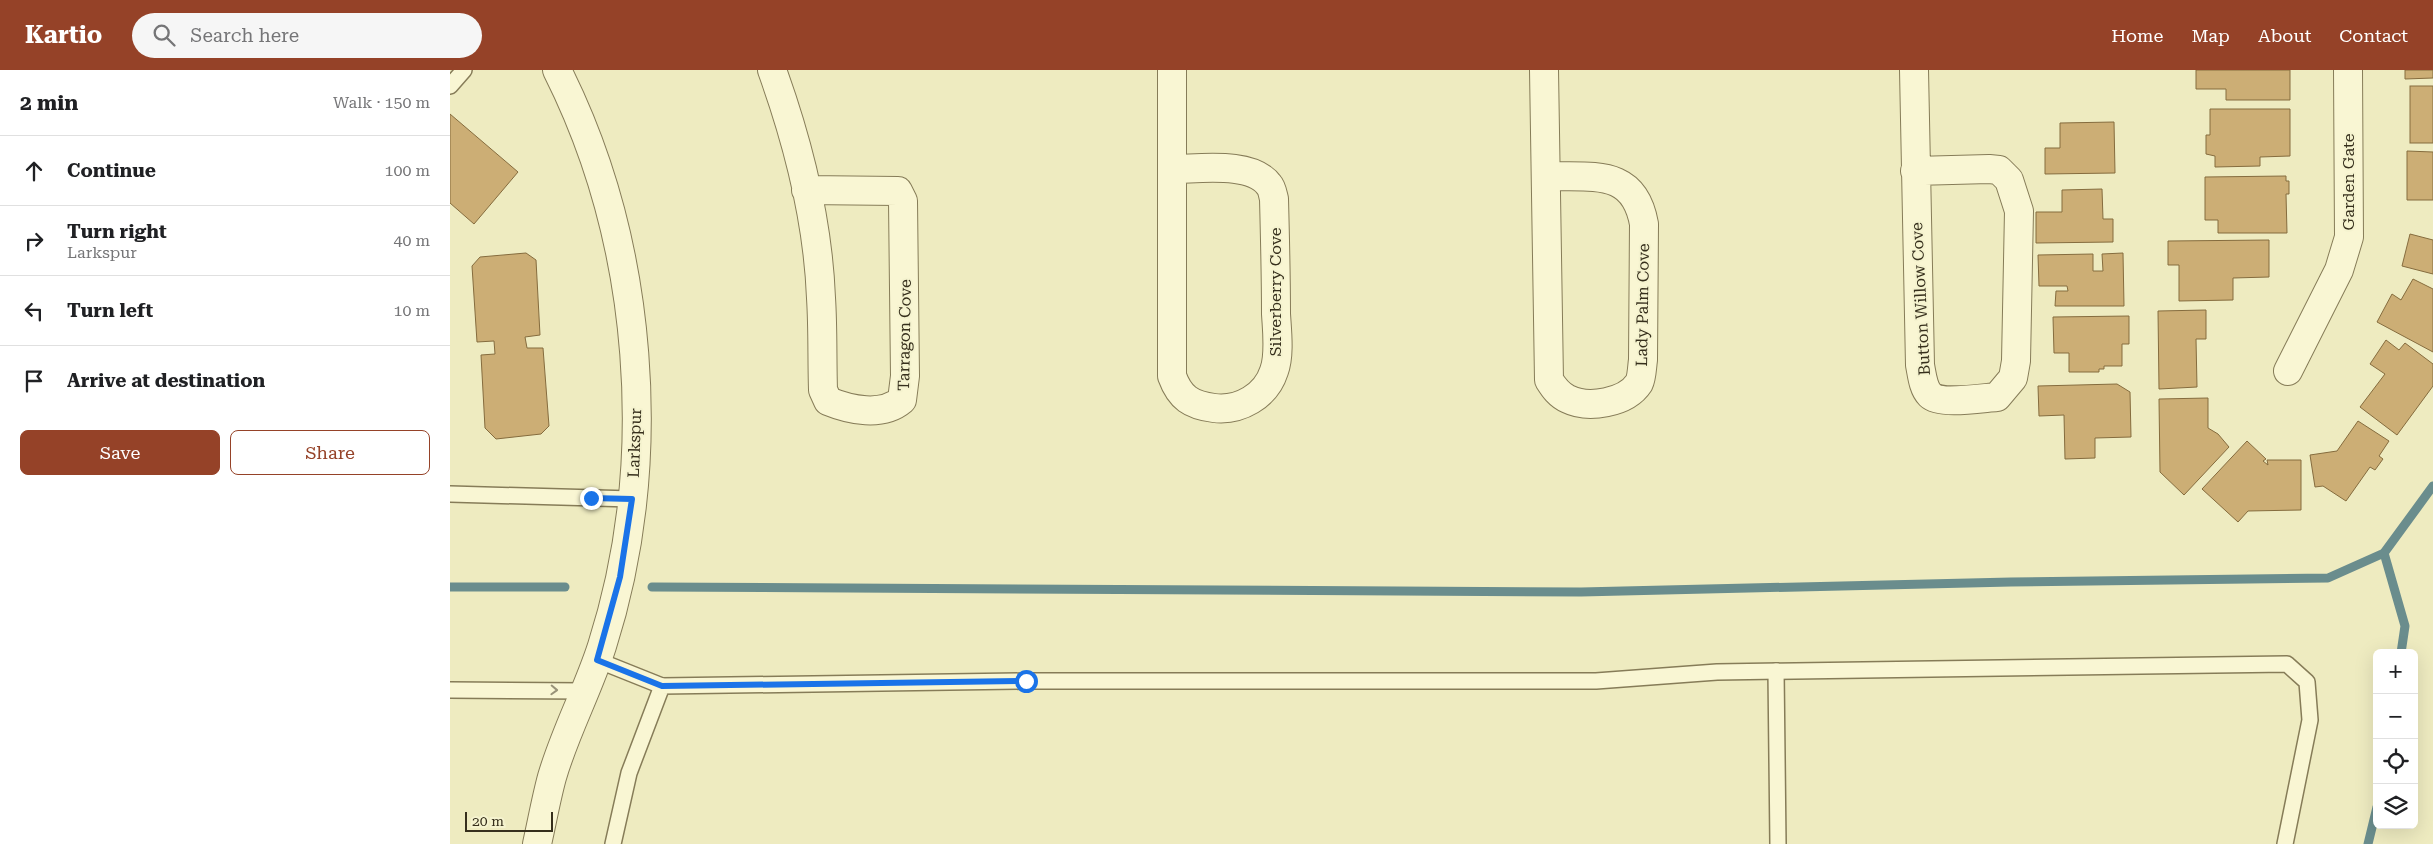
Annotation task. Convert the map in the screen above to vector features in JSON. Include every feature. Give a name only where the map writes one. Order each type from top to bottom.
[{"type":"street","name":"Larkspur","points":[[537,844],[552,776],[597,660],[620,577],[632,499],[635,399],[632,333],[619,251],[598,170],[568,93],[556,70]]},
{"type":"street","name":"Tarragon Cove","points":[[772,70],[788,114],[811,214],[821,296],[823,390],[828,401],[850,410],[894,407],[902,400],[905,376],[903,201],[898,191],[806,190]]},
{"type":"street","name":"Silverberry Cove","points":[[1172,70],[1172,376],[1177,390],[1189,400],[1201,406],[1236,408],[1266,388],[1275,370],[1277,334],[1274,199],[1269,185],[1254,173],[1237,169],[1173,169]]},
{"type":"street","name":"Lady Palm Cove","points":[[1544,70],[1549,380],[1556,391],[1568,399],[1582,403],[1614,400],[1628,393],[1640,382],[1643,360],[1644,224],[1641,207],[1634,194],[1623,184],[1605,178],[1546,176]]},
{"type":"street","name":"Button Willow Cove","points":[[1914,70],[1915,171],[1920,365],[1923,383],[1930,396],[1943,400],[1997,398],[2013,378],[2016,361],[2019,211],[2009,180],[1999,170],[1989,169],[1915,171]]},
{"type":"street","name":"Garden Gate","points":[[2288,371],[2339,270],[2349,237],[2348,70]]},
{"type":"lane","points":[[450,86],[464,70]]},
{"type":"lane","points":[[450,494],[632,499]]},
{"type":"lane","points":[[597,660],[662,686],[1026,681],[1596,681],[1717,672],[2287,664],[2307,682],[2310,720],[2285,844]]},
{"type":"lane","points":[[1776,672],[1778,844]]},
{"type":"lane","points":[[613,844],[629,773],[662,686]]},
{"type":"lane","points":[[450,690],[524,689],[585,691]]},
{"type":"building","points":[[2196,70],[2290,70],[2290,100],[2226,100],[2226,89],[2196,89]]},
{"type":"building","points":[[2405,70],[2433,70],[2433,78],[2405,79]]},
{"type":"building","points":[[2410,86],[2433,86],[2433,143],[2410,143]]},
{"type":"building","points":[[2210,109],[2290,109],[2290,156],[2260,157],[2260,166],[2215,167],[2215,156],[2206,154],[2206,135],[2210,135]]},
{"type":"building","points":[[450,114],[518,172],[474,224],[450,203]]},
{"type":"building","points":[[2114,122],[2115,173],[2045,174],[2045,148],[2060,148],[2060,123]]},
{"type":"building","points":[[2407,151],[2433,152],[2433,200],[2407,200]]},
{"type":"building","points":[[2286,176],[2286,181],[2289,181],[2289,194],[2286,194],[2287,233],[2218,233],[2218,220],[2205,220],[2205,177]]},
{"type":"building","points":[[2102,189],[2103,219],[2113,219],[2113,242],[2036,243],[2036,212],[2062,212],[2062,190]]},
{"type":"building","points":[[2410,234],[2433,240],[2433,274],[2402,266]]},
{"type":"building","points":[[2269,240],[2269,277],[2233,278],[2233,300],[2179,301],[2179,265],[2168,265],[2168,241]]},
{"type":"building","points":[[526,253],[536,260],[540,335],[525,337],[527,348],[543,348],[549,426],[541,434],[496,439],[485,428],[481,355],[495,354],[494,341],[477,342],[472,266],[480,257]]},
{"type":"building","points":[[2123,253],[2124,306],[2055,306],[2056,291],[2068,291],[2067,286],[2039,286],[2038,255],[2093,254],[2093,271],[2103,271],[2102,254]]},
{"type":"building","points":[[2413,279],[2433,289],[2433,352],[2377,322],[2392,294],[2401,300]]},
{"type":"building","points":[[2206,310],[2206,339],[2196,339],[2197,387],[2159,389],[2158,311]]},
{"type":"building","points":[[2129,316],[2129,344],[2122,344],[2122,366],[2104,366],[2104,369],[2099,369],[2099,372],[2069,372],[2069,353],[2054,353],[2053,317]]},
{"type":"building","points":[[2386,340],[2399,350],[2405,343],[2433,364],[2433,386],[2397,435],[2360,407],[2385,374],[2370,364]]},
{"type":"building","points":[[2117,384],[2130,392],[2131,437],[2095,438],[2095,458],[2065,459],[2064,415],[2039,416],[2038,386]]},
{"type":"building","points":[[2208,398],[2208,428],[2218,434],[2229,447],[2184,495],[2160,472],[2159,399]]},
{"type":"building","points":[[2358,421],[2389,441],[2379,456],[2383,459],[2375,470],[2370,467],[2346,501],[2323,486],[2315,487],[2310,455],[2337,451]]},
{"type":"building","points":[[2247,441],[2266,459],[2263,461],[2268,465],[2267,460],[2301,460],[2301,510],[2248,511],[2238,522],[2202,489]]},
{"type":"waterway","points":[[652,587],[1581,592],[2011,582],[2328,578],[2384,553],[2433,486]]},
{"type":"waterway","points":[[2384,553],[2405,626],[2402,649]]},
{"type":"waterway","points":[[450,587],[565,587]]},
{"type":"waterway","points":[[2368,844],[2373,823]]},
{"type":"route","points":[[591,498],[632,499],[620,577],[597,660],[662,686],[1026,681]]}]
